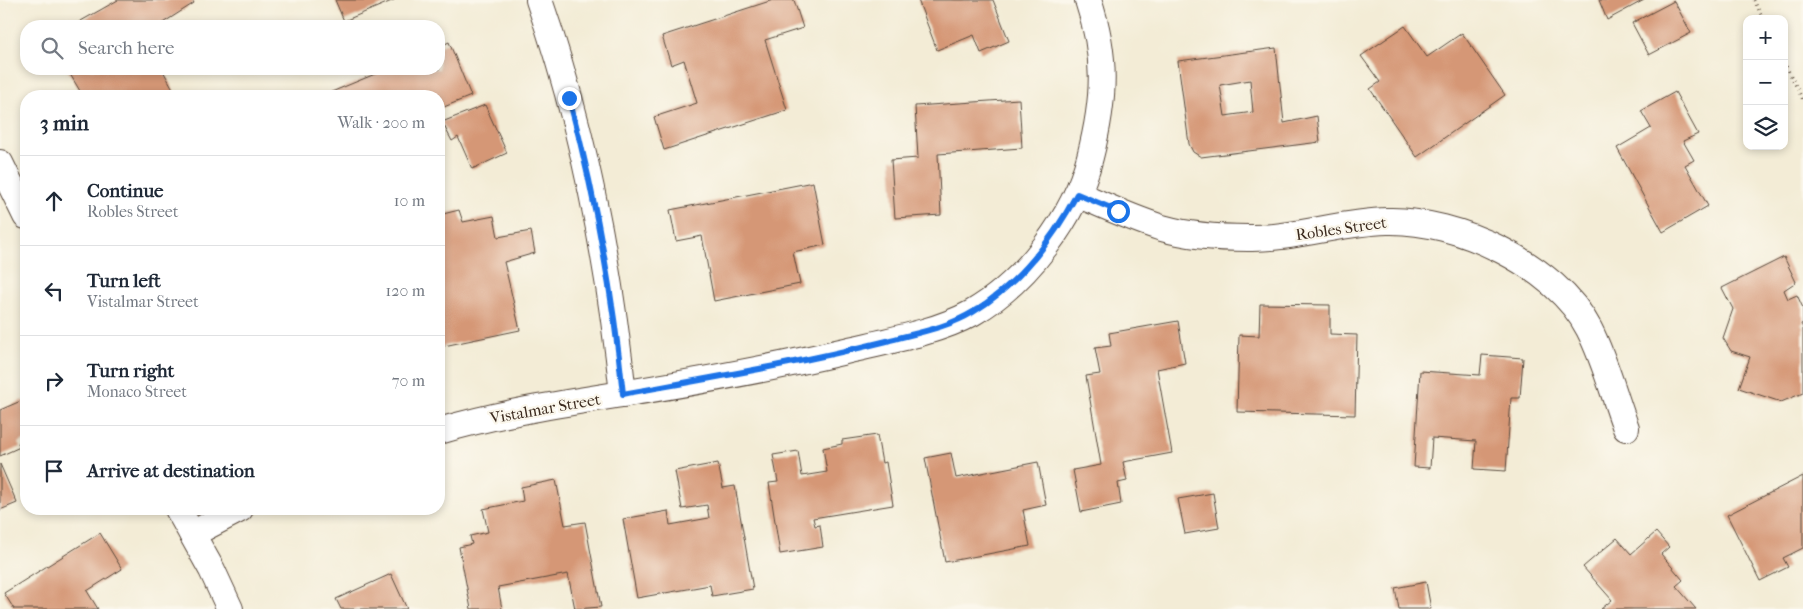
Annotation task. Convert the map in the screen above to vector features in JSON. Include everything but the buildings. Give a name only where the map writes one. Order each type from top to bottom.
[{"type":"street","points":[[539,0],[562,72],[593,198],[612,302],[623,394]]},
{"type":"street","name":"Vistalmar Street","points":[[445,429],[496,416],[755,371],[816,358],[924,331],[948,324],[972,313],[988,302],[1019,275],[1038,255],[1062,222],[1077,194],[1089,162],[1098,128],[1103,69],[1095,21],[1088,0]]},
{"type":"street","points":[[0,164],[20,204]]},
{"type":"street","name":"Robles Street","points":[[1077,194],[1154,225],[1186,233],[1212,236],[1273,238],[1365,222],[1406,221],[1452,232],[1488,244],[1504,251],[1536,271],[1551,283],[1578,312],[1589,328],[1626,428]]},
{"type":"street","points":[[181,515],[230,609]]},
{"type":"street","points":[[192,534],[228,515]]},
{"type":"path","points":[[1754,0],[1761,15]]},
{"type":"path","points":[[1788,70],[1803,100]]},
{"type":"route","points":[[569,98],[593,198],[612,302],[623,394],[755,371],[866,346],[948,324],[972,313],[996,296],[1019,275],[1038,255],[1062,222],[1077,194],[1118,211]]}]
